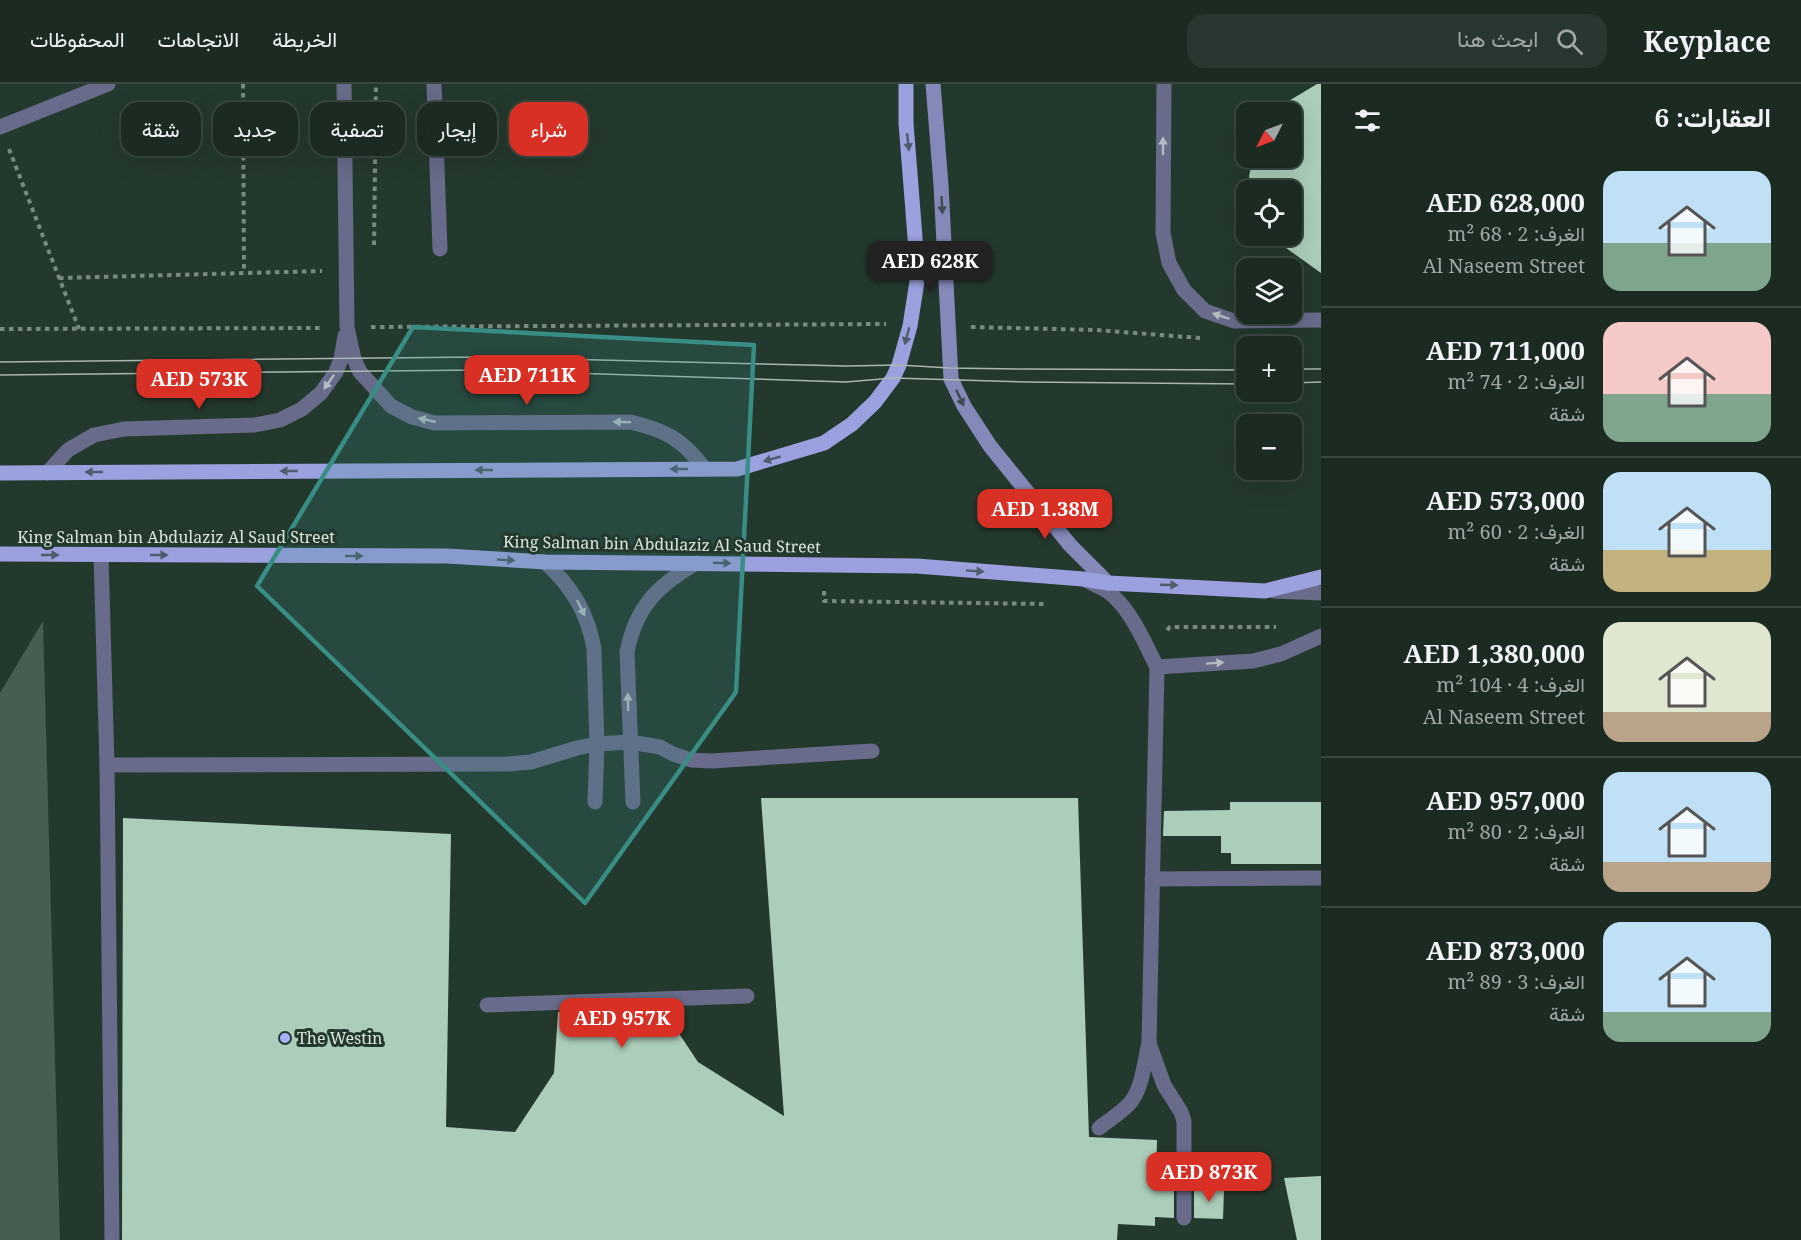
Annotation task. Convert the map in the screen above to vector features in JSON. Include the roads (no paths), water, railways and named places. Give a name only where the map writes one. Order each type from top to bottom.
[{"type":"main road","points":[[0,473],[737,469],[824,443],[852,424],[875,402],[893,378],[910,326],[918,275],[906,123],[906,84]]},
{"type":"main road","points":[[933,84],[942,196],[951,379],[972,420],[1003,463],[1070,545],[1108,583]]},
{"type":"main road","name":"King Salman bin Abdulaziz Al Saud Street","points":[[0,554],[447,556],[545,562],[917,566],[1108,583],[1265,591],[1321,577]]},
{"type":"street","points":[[0,127],[108,84]]},
{"type":"street","points":[[344,84],[347,327],[354,359],[360,372],[391,406],[412,417],[435,423],[630,422],[652,427],[673,436],[691,451],[705,469]]},
{"type":"street","points":[[434,84],[440,249]]},
{"type":"street","points":[[1164,84],[1163,233],[1169,263],[1184,290],[1205,311],[1234,321],[1321,320]]},
{"type":"street","points":[[47,473],[68,450],[94,435],[124,429],[255,425],[280,420],[302,409],[321,393],[336,372],[347,327]]},
{"type":"street","points":[[101,555],[107,765],[112,1240]]},
{"type":"street","points":[[545,562],[568,586],[582,610],[594,649],[597,744],[595,802]]},
{"type":"street","points":[[633,802],[627,652],[630,636],[636,620],[657,590],[696,563]]},
{"type":"street","points":[[1083,579],[1108,592],[1124,609],[1156,667],[1149,1043],[1135,1095],[1129,1104],[1099,1128]]},
{"type":"street","points":[[1265,591],[1321,593]]},
{"type":"street","points":[[1156,667],[1253,661],[1281,654],[1321,636]]},
{"type":"street","points":[[107,765],[507,764],[531,762],[577,747],[630,742],[660,747],[690,760],[711,761],[872,751]]},
{"type":"street","points":[[1152,879],[1321,878]]},
{"type":"street","points":[[487,1005],[747,996]]},
{"type":"street","points":[[1149,1043],[1164,1085],[1184,1121],[1184,1218]]},
{"type":"tram line","points":[[0,362],[481,357],[846,366],[899,365],[950,368],[1236,370]]},
{"type":"tram line","points":[[1302,369],[1321,369]]},
{"type":"tram line","points":[[0,375],[480,370],[846,382],[893,378],[1236,384]]},
{"type":"tram line","points":[[1302,383],[1321,382]]},
{"type":"place","name":"The Westin","points":[[285,1038]]}]
